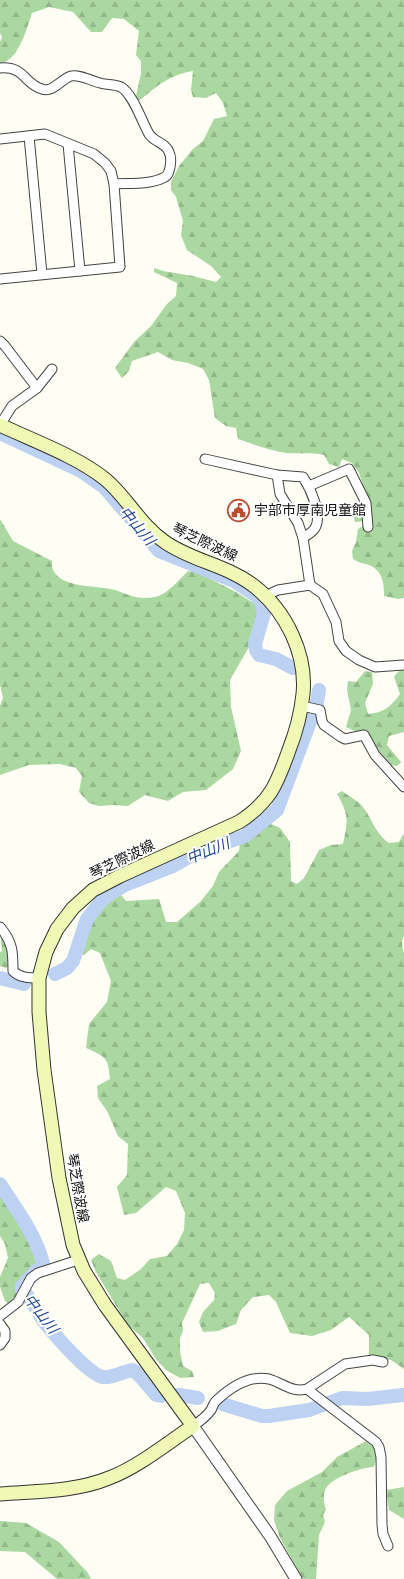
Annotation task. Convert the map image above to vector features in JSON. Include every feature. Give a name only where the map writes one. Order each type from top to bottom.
[{"type":"main road","name":"琴芝際波線","points":[[0,425],[92,470],[106,479],[143,522],[164,542],[186,554],[234,574],[254,586],[273,604],[285,621],[295,642],[303,678],[302,706],[295,734],[276,785],[260,805],[239,822],[120,876],[93,890],[73,908],[57,928],[46,952],[39,978],[39,1012],[52,1128],[63,1201],[78,1260],[105,1305],[193,1426]]},
{"type":"main road","points":[[0,1494],[86,1486],[109,1478],[126,1470],[193,1426]]},
{"type":"street","points":[[0,68],[14,69],[20,72],[36,87],[44,90],[52,88],[73,75],[100,83],[120,86],[124,90],[141,114],[149,133],[170,152],[171,163],[168,174],[164,177],[138,183],[114,184]]},
{"type":"street","points":[[0,138],[45,134],[94,154],[106,163],[111,172],[114,184],[120,267],[0,278],[0,269]]},
{"type":"street","points":[[29,136],[42,274]]},
{"type":"street","points":[[68,144],[80,271]]},
{"type":"street","points":[[0,341],[6,346],[36,388]]},
{"type":"street","points":[[0,425],[12,406],[36,388],[52,370]]},
{"type":"street","points":[[205,459],[277,475],[303,477],[309,486],[318,514],[315,530],[303,538]]},
{"type":"street","points":[[309,486],[349,468],[366,503],[368,527]]},
{"type":"street","points":[[277,475],[280,494],[298,523],[303,538],[310,585]]},
{"type":"street","points":[[265,596],[278,590],[310,585],[323,594],[336,622],[338,641],[346,651],[359,660],[375,667],[404,665]]},
{"type":"street","points":[[302,706],[320,710],[324,726],[345,739],[364,735],[375,755],[404,788]]},
{"type":"street","points":[[0,928],[8,936],[13,955],[13,971],[19,976],[39,978]]},
{"type":"street","points":[[0,1316],[18,1302],[31,1278],[38,1273],[78,1260]]},
{"type":"street","points":[[0,1324],[5,1331],[5,1338],[0,1344]]},
{"type":"street","points":[[296,1579],[270,1536],[193,1426],[210,1411],[216,1400],[248,1380],[257,1378],[270,1380],[297,1391],[307,1389],[345,1364],[373,1360],[383,1362]]},
{"type":"street","points":[[307,1389],[376,1442],[379,1447],[381,1457],[382,1525],[383,1534],[388,1546]]},
{"type":"green space","points":[[0,0],[404,0],[404,598],[398,599],[384,596],[383,584],[379,573],[371,566],[353,559],[352,551],[356,542],[358,529],[363,526],[364,521],[355,522],[352,508],[365,501],[366,494],[359,473],[352,463],[342,459],[339,467],[329,464],[324,455],[280,452],[238,439],[236,428],[226,426],[215,418],[209,380],[203,369],[188,363],[172,360],[158,352],[132,361],[129,371],[122,378],[115,368],[134,342],[151,326],[167,304],[176,296],[177,283],[154,272],[154,268],[216,282],[221,277],[211,266],[187,250],[181,235],[183,221],[176,197],[171,190],[171,182],[179,166],[193,149],[203,141],[214,119],[227,116],[223,103],[216,93],[206,98],[193,97],[191,90],[193,71],[170,78],[139,101],[136,96],[141,73],[141,61],[136,55],[139,31],[124,19],[112,18],[102,32],[91,32],[73,12],[49,7],[32,13],[17,51],[12,57],[0,63],[0,42],[2,37],[0,33]]},
{"type":"green space","points":[[0,519],[13,541],[52,561],[53,569],[58,576],[72,583],[108,588],[134,596],[148,598],[163,594],[188,571],[197,572],[236,592],[255,604],[259,615],[250,645],[230,680],[231,707],[241,751],[233,769],[206,790],[183,792],[168,801],[145,795],[128,806],[99,806],[89,803],[79,792],[82,776],[76,768],[60,764],[29,765],[0,775],[0,706],[3,698],[0,685]]},
{"type":"green space","points":[[404,667],[404,732],[389,736],[387,745],[401,762],[397,766],[390,765],[366,733],[357,732],[346,727],[351,710],[347,690],[348,681],[356,682],[365,671],[372,672],[373,684],[365,703],[368,714],[383,710],[394,702],[400,694],[394,677]]},
{"type":"green space","points":[[342,791],[363,807],[375,828],[389,843],[399,842],[404,833],[404,936],[402,944],[404,953],[404,1369],[391,1360],[369,1358],[369,1335],[349,1317],[331,1330],[312,1336],[290,1333],[276,1302],[269,1295],[253,1297],[241,1310],[236,1324],[218,1331],[203,1332],[199,1322],[203,1312],[214,1300],[215,1293],[209,1283],[200,1284],[182,1323],[183,1331],[180,1338],[180,1352],[183,1366],[192,1371],[194,1377],[180,1378],[166,1370],[156,1359],[143,1338],[127,1324],[96,1272],[91,1260],[99,1254],[111,1261],[117,1278],[125,1280],[141,1269],[150,1259],[167,1256],[177,1244],[184,1230],[185,1213],[176,1191],[166,1187],[136,1213],[124,1215],[117,1187],[127,1175],[128,1144],[118,1136],[107,1111],[98,1098],[97,1086],[110,1079],[107,1062],[102,1056],[86,1048],[89,1024],[107,1002],[111,981],[100,953],[91,949],[84,955],[80,953],[89,925],[97,912],[103,906],[121,895],[126,901],[159,899],[166,922],[177,922],[200,902],[213,886],[219,872],[239,851],[240,843],[253,837],[269,823],[280,828],[290,842],[291,881],[297,884],[304,878],[319,850],[331,845],[343,844],[346,829],[346,818],[344,807],[337,794]]},
{"type":"green space","points":[[0,931],[15,962],[6,968],[0,966],[0,952],[2,951]]},
{"type":"green space","points":[[0,1190],[25,1234],[38,1261],[32,1270],[21,1277],[18,1283],[16,1296],[9,1304],[5,1301],[0,1287],[0,1277],[8,1258],[5,1244],[0,1236]]},
{"type":"green space","points":[[366,1441],[376,1450],[374,1467],[348,1473],[335,1480],[326,1488],[324,1502],[326,1510],[323,1515],[325,1522],[319,1535],[316,1579],[303,1579],[280,1538],[274,1520],[275,1505],[287,1491],[322,1472],[337,1457]]},
{"type":"green space","points":[[404,1487],[404,1519],[389,1510],[386,1490]]},
{"type":"green space","points":[[0,1521],[26,1523],[59,1542],[88,1573],[91,1579],[57,1579],[25,1552],[0,1551]]},
{"type":"waterway","name":"中山川","points":[[0,433],[81,471],[104,487],[159,551],[234,581],[255,595],[262,603],[264,613],[255,644],[256,650],[259,655],[276,659],[293,668]]},
{"type":"waterway","name":"中山川","points":[[55,974],[67,968],[73,961],[87,919],[101,901],[112,892],[125,885],[173,866],[194,854],[245,836],[277,810],[317,703],[319,690]]},
{"type":"waterway","name":"中山川","points":[[0,978],[24,984]]},
{"type":"waterway","name":"中山川","points":[[0,1184],[26,1224],[41,1256],[44,1267],[36,1271],[22,1286],[22,1290],[32,1301],[45,1323],[72,1354],[97,1375],[107,1377],[133,1370],[156,1395],[161,1396]]},
{"type":"waterway","name":"中山川","points":[[179,1395],[198,1398]]},
{"type":"waterway","name":"中山川","points":[[222,1404],[262,1416],[269,1416],[309,1410],[342,1398],[367,1399],[404,1395]]},
{"type":"place","name":"宇部市厚南児童館","points":[[238,510]]}]
